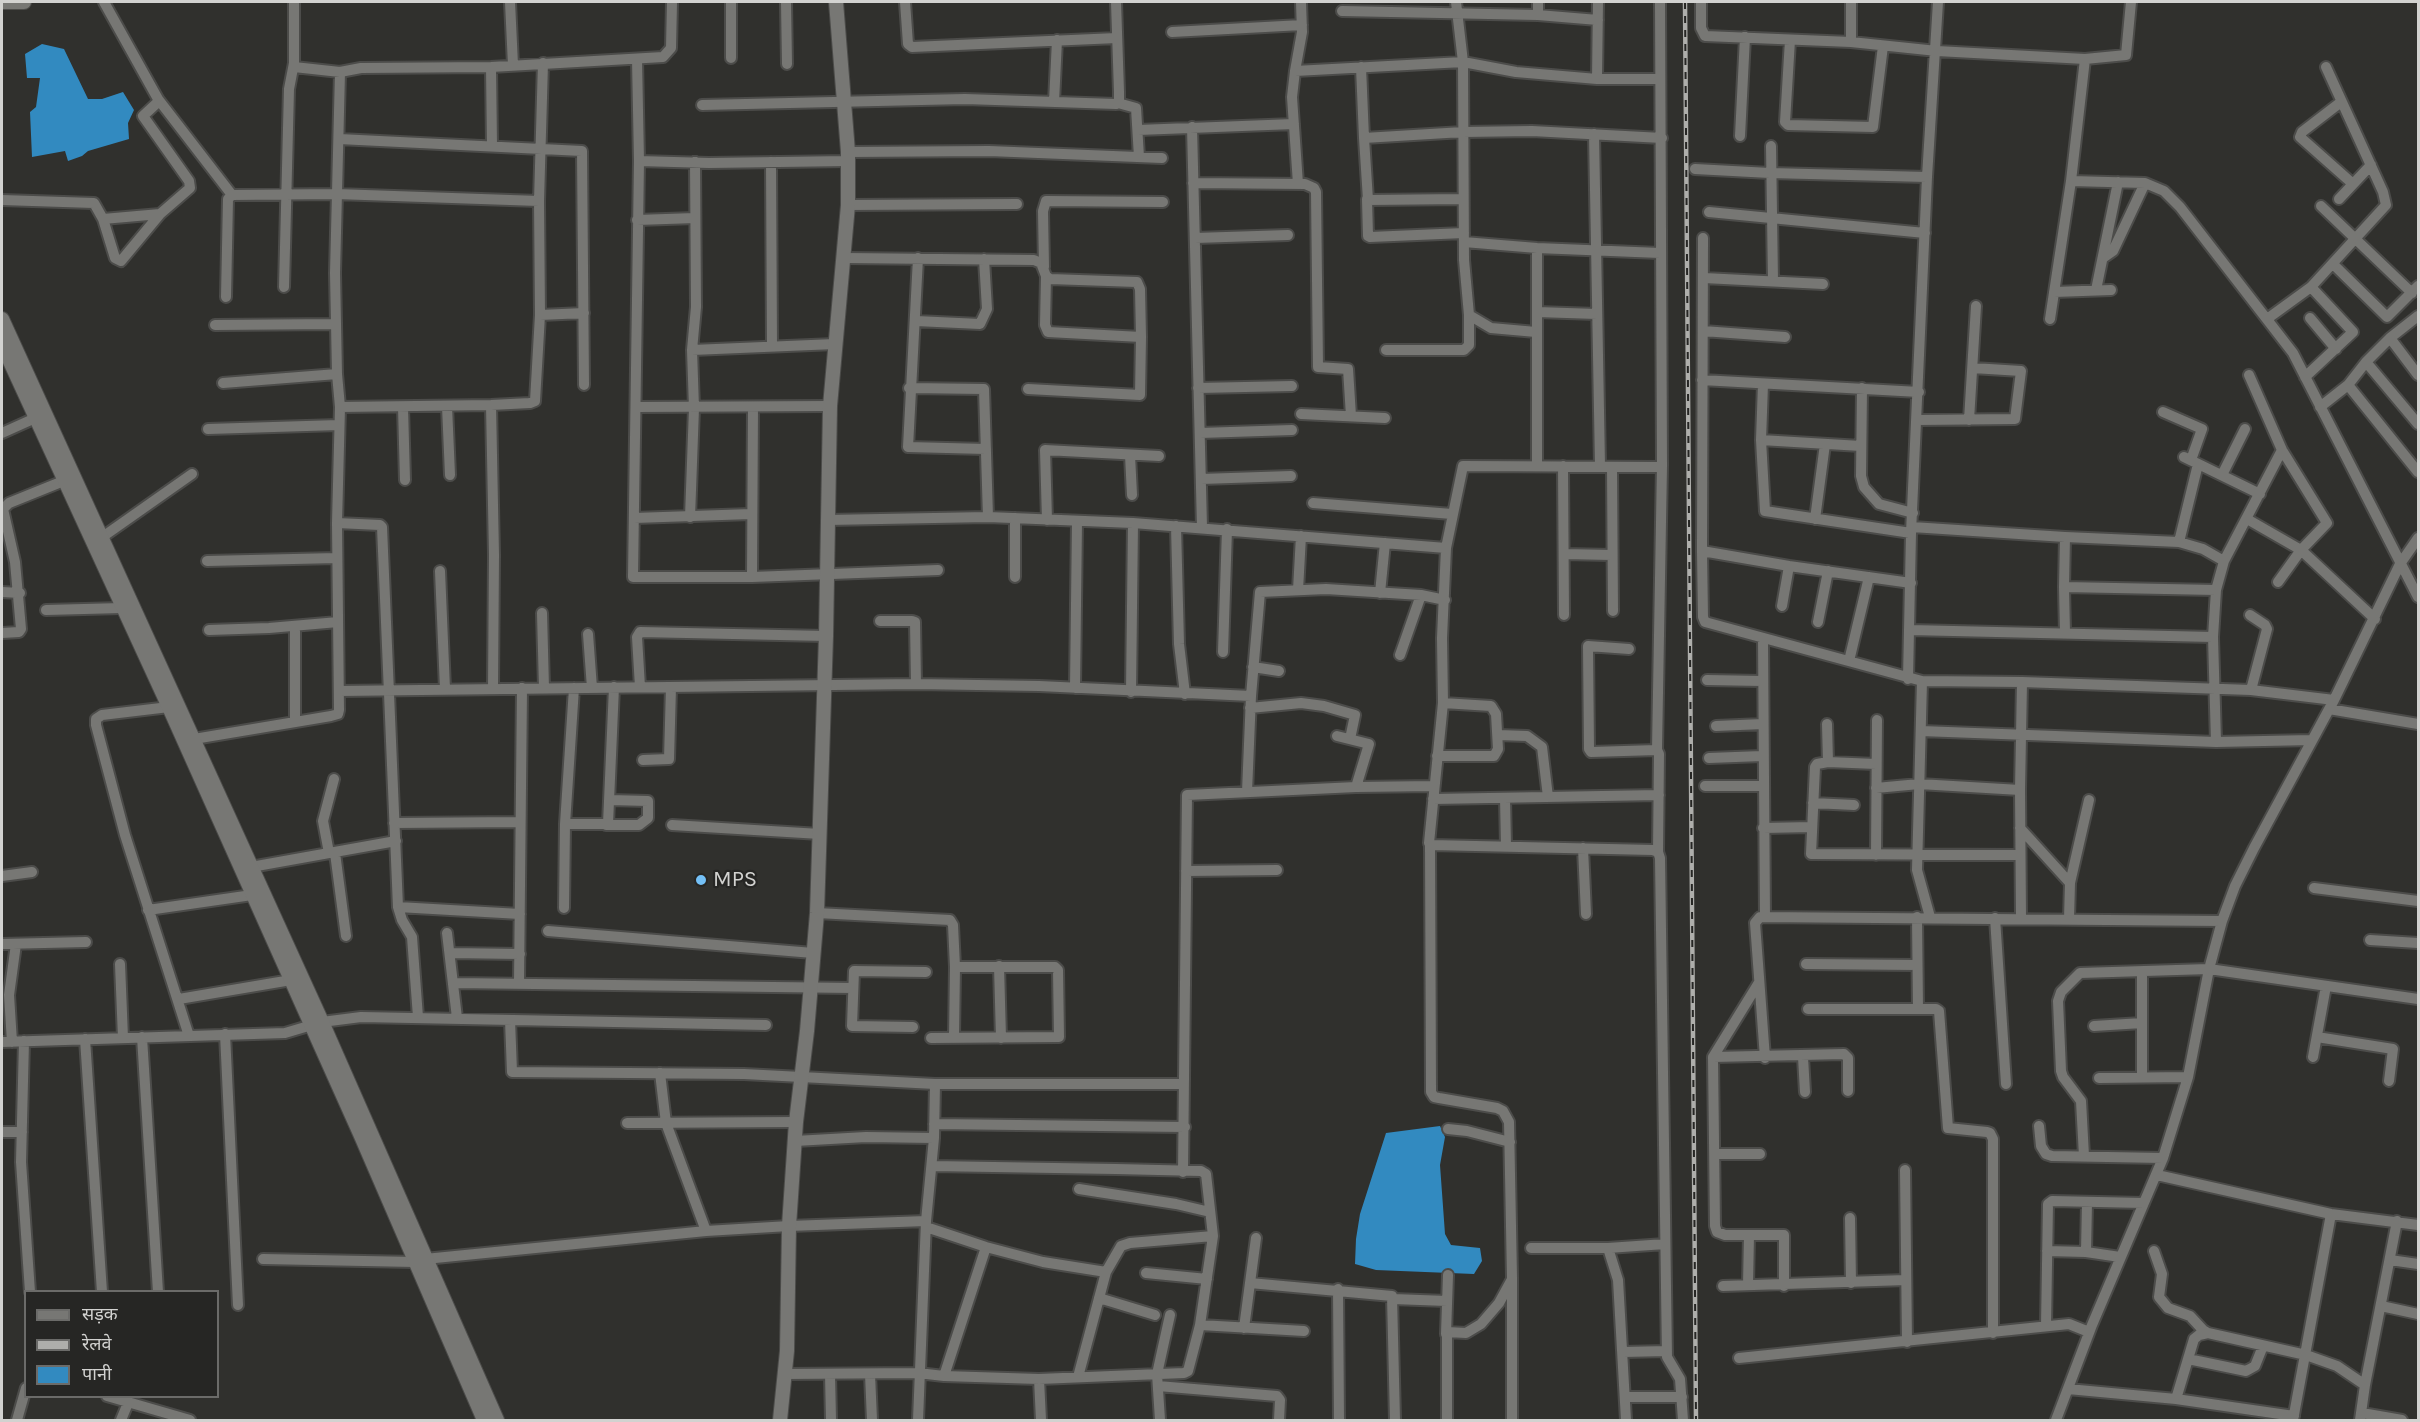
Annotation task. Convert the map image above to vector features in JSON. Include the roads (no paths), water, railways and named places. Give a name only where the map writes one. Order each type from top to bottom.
[{"type":"main road","points":[[2,3],[24,2]]},
{"type":"main road","points":[[780,1420],[787,1351],[789,1226],[796,1122],[817,913],[825,684],[830,406],[848,205],[848,157],[836,2]]},
{"type":"main road","points":[[2,319],[40,416]]},
{"type":"main road","points":[[2,344],[40,416],[69,479],[122,608],[252,895],[317,1024],[476,1388],[496,1420]]},
{"type":"main road","points":[[69,479],[101,538],[194,740],[251,867],[295,979]]},
{"type":"main road","points":[[476,1388],[484,1420]]},
{"type":"street","points":[[105,2],[158,99],[232,195]]},
{"type":"street","points":[[284,287],[289,89],[294,67],[294,2]]},
{"type":"street","points":[[510,2],[513,65]]},
{"type":"street","points":[[294,67],[340,72],[361,68],[491,67],[663,57],[671,48],[672,2]]},
{"type":"street","points":[[731,2],[731,58]]},
{"type":"street","points":[[786,2],[788,63]]},
{"type":"street","points":[[905,2],[909,46],[1117,38]]},
{"type":"street","points":[[1116,2],[1118,103]]},
{"type":"street","points":[[1298,184],[1292,90],[1302,25],[1301,2]]},
{"type":"street","points":[[1386,350],[1464,350],[1469,345],[1463,199],[1462,62],[1456,2]]},
{"type":"street","points":[[1538,2],[1538,15]]},
{"type":"street","points":[[1597,79],[1598,2]]},
{"type":"street","points":[[1660,2],[1662,138],[1658,852],[1660,858],[1667,1351],[1670,1364],[1679,1377],[1683,1420]]},
{"type":"street","points":[[1701,2],[1703,34],[2085,59],[2126,55],[2131,2]]},
{"type":"street","points":[[1851,2],[1851,42]]},
{"type":"street","points":[[1908,678],[1927,177],[1938,2]]},
{"type":"street","points":[[1342,11],[1538,15],[1598,20]]},
{"type":"street","points":[[1172,32],[1302,25]]},
{"type":"street","points":[[1740,136],[1745,37]]},
{"type":"street","points":[[1054,102],[1057,40]]},
{"type":"street","points":[[1790,40],[1785,122],[1788,125],[1873,127],[1883,46]]},
{"type":"street","points":[[637,58],[639,161],[633,578],[752,577],[938,570]]},
{"type":"street","points":[[2050,319],[2071,181],[2085,59]]},
{"type":"street","points":[[1295,71],[1462,62],[1508,71],[1597,79],[1660,79]]},
{"type":"street","points":[[340,406],[403,408],[530,404],[535,401],[540,315],[539,201],[543,63]]},
{"type":"street","points":[[491,67],[492,146]]},
{"type":"street","points":[[1360,67],[1368,236],[1464,237],[1537,248],[1660,253]]},
{"type":"street","points":[[2267,320],[2311,287],[2386,205],[2383,192],[2326,67]]},
{"type":"street","points":[[194,740],[338,714],[337,522],[340,406],[336,324],[336,194],[340,72]]},
{"type":"street","points":[[2,200],[94,203],[115,258],[121,261],[160,214],[191,186],[143,116],[158,102],[158,99]]},
{"type":"street","points":[[702,105],[965,99],[1118,103],[1136,108],[1139,157]]},
{"type":"street","points":[[2340,102],[2302,132],[2300,137],[2353,184]]},
{"type":"street","points":[[1138,130],[1294,124]]},
{"type":"street","points":[[1192,127],[1202,527]]},
{"type":"street","points":[[1365,138],[1463,132],[1532,131],[1662,138]]},
{"type":"street","points":[[1594,134],[1600,466]]},
{"type":"street","points":[[339,139],[580,149],[583,153],[584,385]]},
{"type":"street","points":[[1771,146],[1773,281]]},
{"type":"street","points":[[639,161],[771,162],[989,151],[1162,158]]},
{"type":"street","points":[[690,517],[694,408],[692,350],[696,308],[695,162]]},
{"type":"street","points":[[771,162],[772,347]]},
{"type":"street","points":[[2339,199],[2370,165]]},
{"type":"street","points":[[1695,169],[1927,177]]},
{"type":"street","points":[[2071,181],[2145,183],[2164,190],[2180,207],[2284,340],[2418,597]]},
{"type":"street","points":[[2096,290],[2118,182]]},
{"type":"street","points":[[1193,183],[1311,184],[1316,192],[1318,367],[1348,369],[1351,416]]},
{"type":"street","points":[[2103,258],[2113,252],[2145,183]]},
{"type":"street","points":[[225,297],[228,199],[232,195],[336,194],[539,201]]},
{"type":"street","points":[[1367,199],[1370,201],[1463,199]]},
{"type":"street","points":[[1141,337],[1048,332],[1045,325],[1042,211],[1046,201],[1163,202]]},
{"type":"street","points":[[848,205],[1017,204]]},
{"type":"street","points":[[2321,206],[2415,290],[2387,316],[2333,264]]},
{"type":"street","points":[[1709,212],[1925,233]]},
{"type":"street","points":[[102,219],[160,214]]},
{"type":"street","points":[[637,220],[695,218]]},
{"type":"street","points":[[1195,238],[1288,235]]},
{"type":"street","points":[[1703,238],[1702,550],[1704,621],[1922,681],[2251,690],[2332,704],[2418,724]]},
{"type":"street","points":[[1537,248],[1537,465]]},
{"type":"street","points":[[844,258],[1034,260],[1041,263],[1050,279],[1137,282],[1140,289],[1140,395],[1028,390]]},
{"type":"street","points":[[918,258],[916,321],[909,388],[908,447],[986,449]]},
{"type":"street","points":[[916,321],[980,324],[987,309],[984,259]]},
{"type":"street","points":[[1704,278],[1823,284]]},
{"type":"street","points":[[2305,377],[2352,334],[2353,330],[2311,287]]},
{"type":"street","points":[[2054,292],[2111,290]]},
{"type":"street","points":[[1969,420],[1976,306]]},
{"type":"street","points":[[1537,312],[1597,314]]},
{"type":"street","points":[[540,315],[584,313]]},
{"type":"street","points":[[1469,315],[1491,328],[1536,332]]},
{"type":"street","points":[[2320,407],[2348,385],[2366,362],[2390,338],[2418,316]]},
{"type":"street","points":[[2310,318],[2336,349]]},
{"type":"street","points":[[215,325],[336,324]]},
{"type":"street","points":[[1703,331],[1785,337]]},
{"type":"street","points":[[2390,338],[2418,375]]},
{"type":"street","points":[[692,350],[836,344]]},
{"type":"street","points":[[2366,362],[2418,424]]},
{"type":"street","points":[[1917,420],[2015,419],[2022,373],[2020,370],[1973,368]]},
{"type":"street","points":[[223,383],[337,375]]},
{"type":"street","points":[[2249,375],[2282,450],[2327,523],[2301,550],[2278,582]]},
{"type":"street","points":[[1702,380],[1919,392]]},
{"type":"street","points":[[1763,384],[1761,440],[1765,511],[1912,530],[2179,542],[2203,549],[2224,561]]},
{"type":"street","points":[[2348,385],[2418,472]]},
{"type":"street","points":[[1198,388],[1292,386]]},
{"type":"street","points":[[909,388],[984,389],[988,517]]},
{"type":"street","points":[[1862,388],[1861,476],[1869,494],[1885,507],[1913,513]]},
{"type":"street","points":[[491,405],[494,688]]},
{"type":"street","points":[[447,406],[450,475]]},
{"type":"street","points":[[636,407],[830,406]]},
{"type":"street","points":[[752,577],[753,407]]},
{"type":"street","points":[[403,408],[405,480]]},
{"type":"street","points":[[2163,412],[2202,429],[2191,460],[2179,542]]},
{"type":"street","points":[[1301,414],[1385,418]]},
{"type":"street","points":[[2,433],[40,416]]},
{"type":"street","points":[[208,429],[339,424]]},
{"type":"street","points":[[2222,475],[2245,429]]},
{"type":"street","points":[[1200,433],[1292,430]]},
{"type":"street","points":[[1761,440],[1861,446]]},
{"type":"street","points":[[1815,519],[1824,444]]},
{"type":"street","points":[[1047,520],[1045,450],[1159,456]]},
{"type":"street","points":[[2216,742],[2213,636],[2216,590],[2224,561],[2282,450]]},
{"type":"street","points":[[1130,455],[1132,495]]},
{"type":"street","points":[[2191,460],[2260,494]]},
{"type":"street","points":[[1512,1420],[1509,1122],[1503,1111],[1434,1097],[1431,1092],[1430,844],[1443,703],[1442,638],[1446,548],[1463,466],[1661,467]]},
{"type":"street","points":[[1563,466],[1564,615]]},
{"type":"street","points":[[1612,466],[1613,610]]},
{"type":"street","points":[[101,538],[192,474]]},
{"type":"street","points":[[1201,479],[1291,476]]},
{"type":"street","points":[[2,633],[21,631],[20,593],[2,509],[9,503],[69,479]]},
{"type":"street","points":[[1313,502],[1452,514]]},
{"type":"street","points":[[634,518],[751,514]]},
{"type":"street","points":[[827,520],[988,517],[1133,523],[1446,548]]},
{"type":"street","points":[[1015,518],[1015,577]]},
{"type":"street","points":[[2247,519],[2301,550],[2375,619]]},
{"type":"street","points":[[1075,688],[1077,521]]},
{"type":"street","points":[[337,522],[382,527],[398,908],[412,937],[418,1017]]},
{"type":"street","points":[[1131,692],[1133,523]]},
{"type":"street","points":[[1176,526],[1179,644],[1185,694]]},
{"type":"street","points":[[1223,652],[1227,529]]},
{"type":"street","points":[[1298,590],[1301,536]]},
{"type":"street","points":[[2065,537],[2065,633]]},
{"type":"street","points":[[2055,1420],[2089,1332],[2163,1158],[2188,1077],[2209,969],[2222,921],[2254,848],[2332,704],[2400,564],[2418,538]]},
{"type":"street","points":[[1380,593],[1385,543]]},
{"type":"street","points":[[1702,550],[1790,566],[1911,583]]},
{"type":"street","points":[[1564,554],[1612,555]]},
{"type":"street","points":[[207,561],[337,558]]},
{"type":"street","points":[[1782,606],[1790,566]]},
{"type":"street","points":[[440,571],[445,688]]},
{"type":"street","points":[[1818,622],[1828,571]]},
{"type":"street","points":[[1849,661],[1869,577]]},
{"type":"street","points":[[2064,587],[2216,590]]},
{"type":"street","points":[[1247,792],[1259,593],[1326,589],[1421,595],[1444,600]]},
{"type":"street","points":[[2,592],[20,593]]},
{"type":"street","points":[[1400,655],[1421,595]]},
{"type":"street","points":[[46,610],[122,608]]},
{"type":"street","points":[[542,613],[544,688]]},
{"type":"street","points":[[2250,615],[2265,625],[2267,629],[2251,690]]},
{"type":"street","points":[[880,621],[915,622],[916,684]]},
{"type":"street","points":[[209,630],[338,622]]},
{"type":"street","points":[[295,626],[295,722]]},
{"type":"street","points":[[1910,630],[2213,636]]},
{"type":"street","points":[[640,687],[637,637],[640,632],[826,636]]},
{"type":"street","points":[[588,634],[592,688]]},
{"type":"street","points":[[1763,638],[1762,828],[1765,917]]},
{"type":"street","points":[[1629,649],[1587,646],[1589,749],[1591,752],[1657,750]]},
{"type":"street","points":[[1253,667],[1279,671]]},
{"type":"street","points":[[1707,680],[1762,681]]},
{"type":"street","points":[[1922,681],[1917,876],[1930,917]]},
{"type":"street","points":[[2021,918],[2022,682]]},
{"type":"street","points":[[339,691],[825,684],[1075,688],[1185,694],[1251,702],[1324,706],[1355,715],[1350,739]]},
{"type":"street","points":[[606,825],[609,823],[614,687]]},
{"type":"street","points":[[643,760],[669,759],[671,687]]},
{"type":"street","points":[[519,983],[522,688]]},
{"type":"street","points":[[564,908],[566,824],[574,688]]},
{"type":"street","points":[[1437,756],[1495,756],[1498,748],[1496,711],[1491,706],[1443,703]]},
{"type":"street","points":[[168,707],[102,715],[96,719],[125,835],[189,1036]]},
{"type":"street","points":[[1876,855],[1877,720]]},
{"type":"street","points":[[1716,726],[1763,724]]},
{"type":"street","points":[[1827,724],[1828,762]]},
{"type":"street","points":[[1921,731],[2216,742],[2312,740]]},
{"type":"street","points":[[1498,735],[1527,736],[1542,747],[1548,797]]},
{"type":"street","points":[[1337,736],[1369,744],[1356,787]]},
{"type":"street","points":[[1709,758],[1762,756]]},
{"type":"street","points":[[1876,764],[1828,762],[1817,764],[1811,850],[1814,855],[2020,855]]},
{"type":"street","points":[[334,779],[323,821],[332,853],[346,936]]},
{"type":"street","points":[[1876,788],[1919,784],[2020,790]]},
{"type":"street","points":[[1183,1172],[1187,795],[1356,787],[1434,786]]},
{"type":"street","points":[[1705,786],[1762,786]]},
{"type":"street","points":[[1433,799],[1659,795]]},
{"type":"street","points":[[1505,798],[1506,846]]},
{"type":"street","points":[[566,824],[639,825],[648,818],[648,801],[610,800]]},
{"type":"street","points":[[2069,919],[2070,883],[2089,800]]},
{"type":"street","points":[[1813,803],[1854,805]]},
{"type":"street","points":[[394,823],[520,822]]},
{"type":"street","points":[[672,825],[820,834]]},
{"type":"street","points":[[1762,828],[1812,827]]},
{"type":"street","points":[[2020,828],[2070,883]]},
{"type":"street","points":[[251,867],[396,841]]},
{"type":"street","points":[[1430,844],[1658,852]]},
{"type":"street","points":[[1583,848],[1586,915]]},
{"type":"street","points":[[1186,872],[1277,870]]},
{"type":"street","points":[[2,876],[32,872]]},
{"type":"street","points":[[2314,888],[2418,901]]},
{"type":"street","points":[[148,910],[252,895]]},
{"type":"street","points":[[398,908],[520,914]]},
{"type":"street","points":[[817,913],[950,920],[953,925],[955,968],[954,1036]]},
{"type":"street","points":[[1917,917],[1918,1009]]},
{"type":"street","points":[[1765,1058],[1758,984],[1755,923],[1757,918],[1930,917],[2222,921]]},
{"type":"street","points":[[1995,918],[2006,1084]]},
{"type":"street","points":[[548,931],[813,953]]},
{"type":"street","points":[[447,933],[457,1018]]},
{"type":"street","points":[[2370,940],[2418,943]]},
{"type":"street","points":[[2,944],[86,942]]},
{"type":"street","points":[[16,944],[5,995],[7,1042],[285,1033],[317,1024],[361,1017],[766,1025]]},
{"type":"street","points":[[450,953],[520,954]]},
{"type":"street","points":[[120,964],[123,1038]]},
{"type":"street","points":[[1806,964],[1917,965]]},
{"type":"street","points":[[931,1038],[954,1036],[1056,1038],[1060,1035],[1057,968],[999,966],[955,968]]},
{"type":"street","points":[[999,966],[1001,1038]]},
{"type":"street","points":[[2084,1156],[2081,1101],[2061,1071],[2059,995],[2076,976],[2085,971],[2142,973],[2209,969],[2418,999]]},
{"type":"street","points":[[913,1027],[853,1027],[855,970],[926,972]]},
{"type":"street","points":[[2142,973],[2142,1077]]},
{"type":"street","points":[[179,999],[295,979]]},
{"type":"street","points":[[454,983],[853,988]]},
{"type":"street","points":[[1758,984],[1713,1058],[1717,1232],[1725,1235],[1784,1235],[1784,1286]]},
{"type":"street","points":[[2313,1057],[2326,986]]},
{"type":"street","points":[[1808,1009],[1936,1009],[1939,1013],[1948,1128],[1987,1132],[1992,1135],[1993,1333]]},
{"type":"street","points":[[510,1020],[512,1072],[744,1074],[935,1084],[1183,1084]]},
{"type":"street","points":[[2094,1026],[2142,1023]]},
{"type":"street","points":[[225,1034],[238,1305]]},
{"type":"street","points":[[142,1037],[158,1290]]},
{"type":"street","points":[[2317,1037],[2393,1049],[2389,1081]]},
{"type":"street","points":[[85,1039],[102,1290]]},
{"type":"street","points":[[24,1041],[22,1183],[30,1290]]},
{"type":"street","points":[[1713,1058],[1847,1055],[1848,1091]]},
{"type":"street","points":[[1803,1057],[1805,1092]]},
{"type":"street","points":[[660,1073],[666,1123],[706,1232]]},
{"type":"street","points":[[2099,1078],[2188,1077]]},
{"type":"street","points":[[918,1420],[918,1373],[926,1224],[934,1138],[935,1084]]},
{"type":"street","points":[[627,1123],[796,1122]]},
{"type":"street","points":[[934,1124],[1185,1127]]},
{"type":"street","points":[[2038,1126],[2041,1146],[2046,1154],[2163,1158]]},
{"type":"street","points":[[1448,1129],[1467,1131],[1510,1142]]},
{"type":"street","points":[[2,1132],[22,1132]]},
{"type":"street","points":[[795,1140],[866,1137],[934,1138]]},
{"type":"street","points":[[1714,1154],[1760,1155]]},
{"type":"street","points":[[784,1374],[918,1373],[1039,1379],[1188,1371],[1200,1325],[1213,1236],[1206,1174],[1201,1172],[932,1166]]},
{"type":"street","points":[[1905,1170],[1907,1342]]},
{"type":"street","points":[[2157,1175],[2331,1214],[2418,1225]]},
{"type":"street","points":[[1079,1189],[1176,1204],[1210,1212]]},
{"type":"street","points":[[2046,1326],[2048,1204],[2052,1202],[2144,1203]]},
{"type":"street","points":[[2086,1252],[2087,1202]]},
{"type":"street","points":[[2068,1389],[2176,1399],[2294,1418],[2331,1214]]},
{"type":"street","points":[[1850,1218],[1851,1283]]},
{"type":"street","points":[[2397,1221],[2365,1385],[2361,1417],[2402,1420]]},
{"type":"street","points":[[263,1259],[420,1260],[789,1226],[926,1224],[986,1247],[1043,1262],[1106,1272]]},
{"type":"street","points":[[1748,1285],[1749,1235]]},
{"type":"street","points":[[1078,1377],[1106,1272],[1119,1250],[1126,1245],[1213,1236]]},
{"type":"street","points":[[1244,1328],[1256,1238]]},
{"type":"street","points":[[1531,1248],[1608,1248],[1665,1244]]},
{"type":"street","points":[[944,1376],[986,1247]]},
{"type":"street","points":[[1608,1248],[1618,1280],[1626,1420]]},
{"type":"street","points":[[2047,1251],[2086,1252],[2120,1257]]},
{"type":"street","points":[[2154,1251],[2162,1274],[2159,1297],[2168,1308],[2184,1313],[2208,1333],[2306,1356],[2337,1366],[2365,1385]]},
{"type":"street","points":[[2390,1260],[2418,1264]]},
{"type":"street","points":[[1146,1273],[1207,1279]]},
{"type":"street","points":[[1447,1420],[1448,1275]]},
{"type":"street","points":[[1446,1334],[1449,1331],[1466,1333],[1481,1324],[1499,1303],[1512,1278]]},
{"type":"street","points":[[1723,1286],[1784,1286],[1906,1280]]},
{"type":"street","points":[[1250,1283],[1388,1294],[1393,1299],[1447,1301]]},
{"type":"street","points":[[1338,1290],[1339,1420]]},
{"type":"street","points":[[1099,1298],[1155,1315]]},
{"type":"street","points":[[1393,1299],[1395,1420]]},
{"type":"street","points":[[2381,1306],[2418,1314]]},
{"type":"street","points":[[1160,1420],[1157,1374],[1170,1316]]},
{"type":"street","points":[[1200,1325],[1304,1331]]},
{"type":"street","points":[[1739,1358],[2046,1326],[2076,1325],[2089,1332]]},
{"type":"street","points":[[2176,1399],[2194,1339],[2208,1333]]},
{"type":"street","points":[[2188,1359],[2246,1371],[2255,1366],[2263,1346]]},
{"type":"street","points":[[1623,1352],[1667,1351]]},
{"type":"street","points":[[830,1374],[831,1420]]},
{"type":"street","points":[[870,1374],[872,1420]]},
{"type":"street","points":[[1039,1379],[1041,1420]]},
{"type":"street","points":[[1158,1386],[1277,1396],[1280,1400],[1279,1420]]},
{"type":"street","points":[[17,1420],[24,1395]]},
{"type":"street","points":[[1626,1397],[1682,1397]]},
{"type":"street","points":[[111,1398],[164,1418],[190,1420]]},
{"type":"street","points":[[122,1420],[128,1403]]},
{"type":"water","points":[[42,44],[64,49],[88,99],[102,99],[123,92],[134,110],[128,123],[129,139],[88,151],[68,161],[65,151],[32,157],[30,112],[36,107],[40,78],[27,78],[25,54]]},
{"type":"water","points":[[1440,1126],[1445,1137],[1440,1165],[1445,1234],[1451,1245],[1480,1248],[1482,1261],[1474,1274],[1376,1270],[1355,1264],[1360,1214],[1386,1133]]},
{"type":"railway","points":[[1685,2],[1696,1420]]},
{"type":"place","name":"MPS","points":[[701,880]]}]
